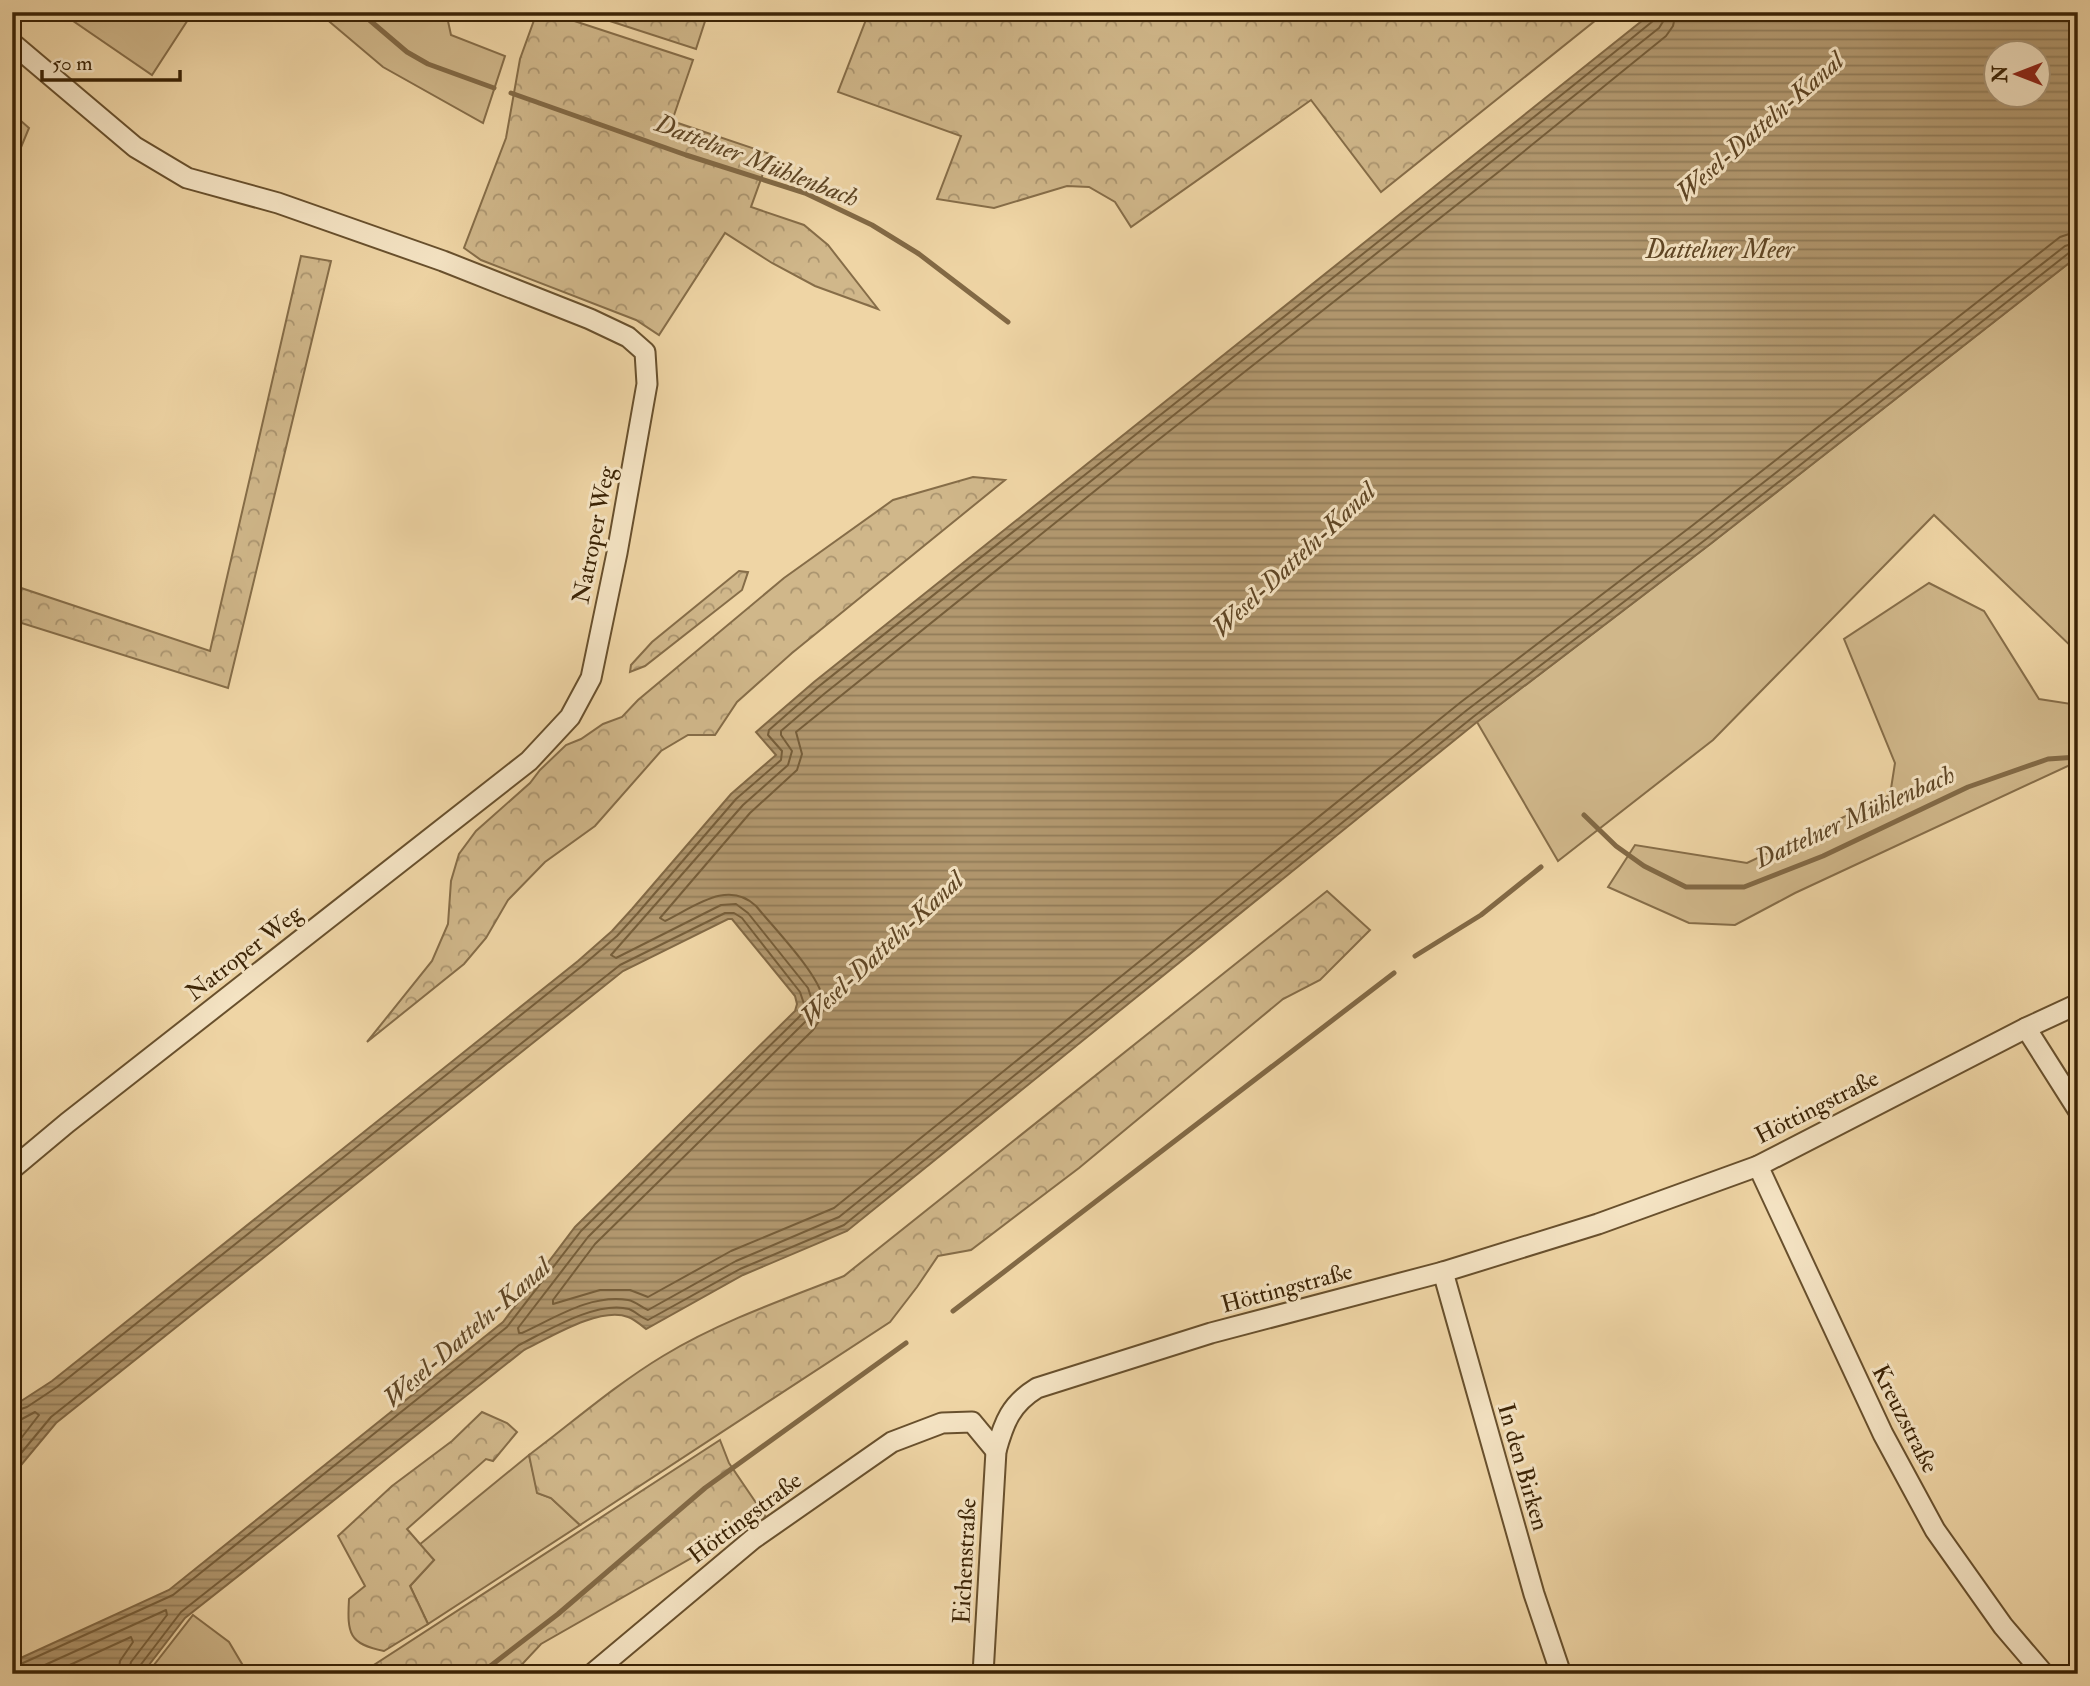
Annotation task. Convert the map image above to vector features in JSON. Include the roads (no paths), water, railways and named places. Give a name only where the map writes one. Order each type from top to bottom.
[{"type":"street","name":"Natroper Weg","points":[[12,43],[135,147],[187,178],[278,203],[443,261],[590,319],[628,337],[645,352],[647,384],[617,553],[590,678],[570,717],[530,761],[12,1169]]},
{"type":"street","name":"Höttingstraße","points":[[996,1451],[1003,1424],[1020,1398],[1037,1388],[1211,1333],[1443,1272],[1598,1224],[1758,1166],[2078,1004]]},
{"type":"street","points":[[2026,1028],[2078,1110]]},
{"type":"street","name":"Kreuzstraße","points":[[1758,1166],[1883,1434],[1935,1530],[2003,1626],[2044,1674]]},
{"type":"street","name":"In den Birken","points":[[1443,1272],[1534,1594],[1561,1674]]},
{"type":"street","name":"Höttingstraße","points":[[592,1674],[753,1539],[892,1442],[942,1423],[972,1422],[996,1451]]},
{"type":"street","name":"Eichenstraße","points":[[983,1674],[996,1451]]},
{"type":"water","name":"Dattelner Meer","points":[[1653,12],[2078,12],[2078,256],[1709,545],[1477,722],[847,1231],[743,1275],[646,1329],[628,1317],[603,1316],[575,1325],[524,1350],[185,1618],[142,1674],[12,1674],[12,1662],[169,1590],[503,1322],[575,1227],[795,1011],[795,996],[732,919],[623,971],[56,1423],[12,1476],[12,1407],[52,1381],[612,931],[731,794],[776,755],[756,732],[814,682]]},
{"type":"waterway","name":"Dattelner Mühlenbach","points":[[360,12],[407,52],[428,64],[494,88]]},
{"type":"waterway","name":"Dattelner Mühlenbach","points":[[511,93],[686,155],[805,193],[872,225],[919,254],[1008,322]]},
{"type":"waterway","name":"Dattelner Mühlenbach","points":[[1584,815],[1616,846],[1644,866],[1686,887],[1744,887],[1823,856],[1968,787],[2048,759],[2078,757]]},
{"type":"waterway","points":[[1415,956],[1481,915],[1541,867]]},
{"type":"waterway","points":[[953,1311],[1394,973]]},
{"type":"waterway","points":[[480,1674],[558,1614],[705,1488],[906,1343]]},
{"type":"water label","name":"Wesel-Datteln-Kanal","points":[[1760,127]]},
{"type":"water label","name":"Wesel-Datteln-Kanal","points":[[1294,560]]},
{"type":"water label","name":"Wesel-Datteln-Kanal","points":[[882,949]]},
{"type":"water label","name":"Wesel-Datteln-Kanal","points":[[467,1333]]}]
